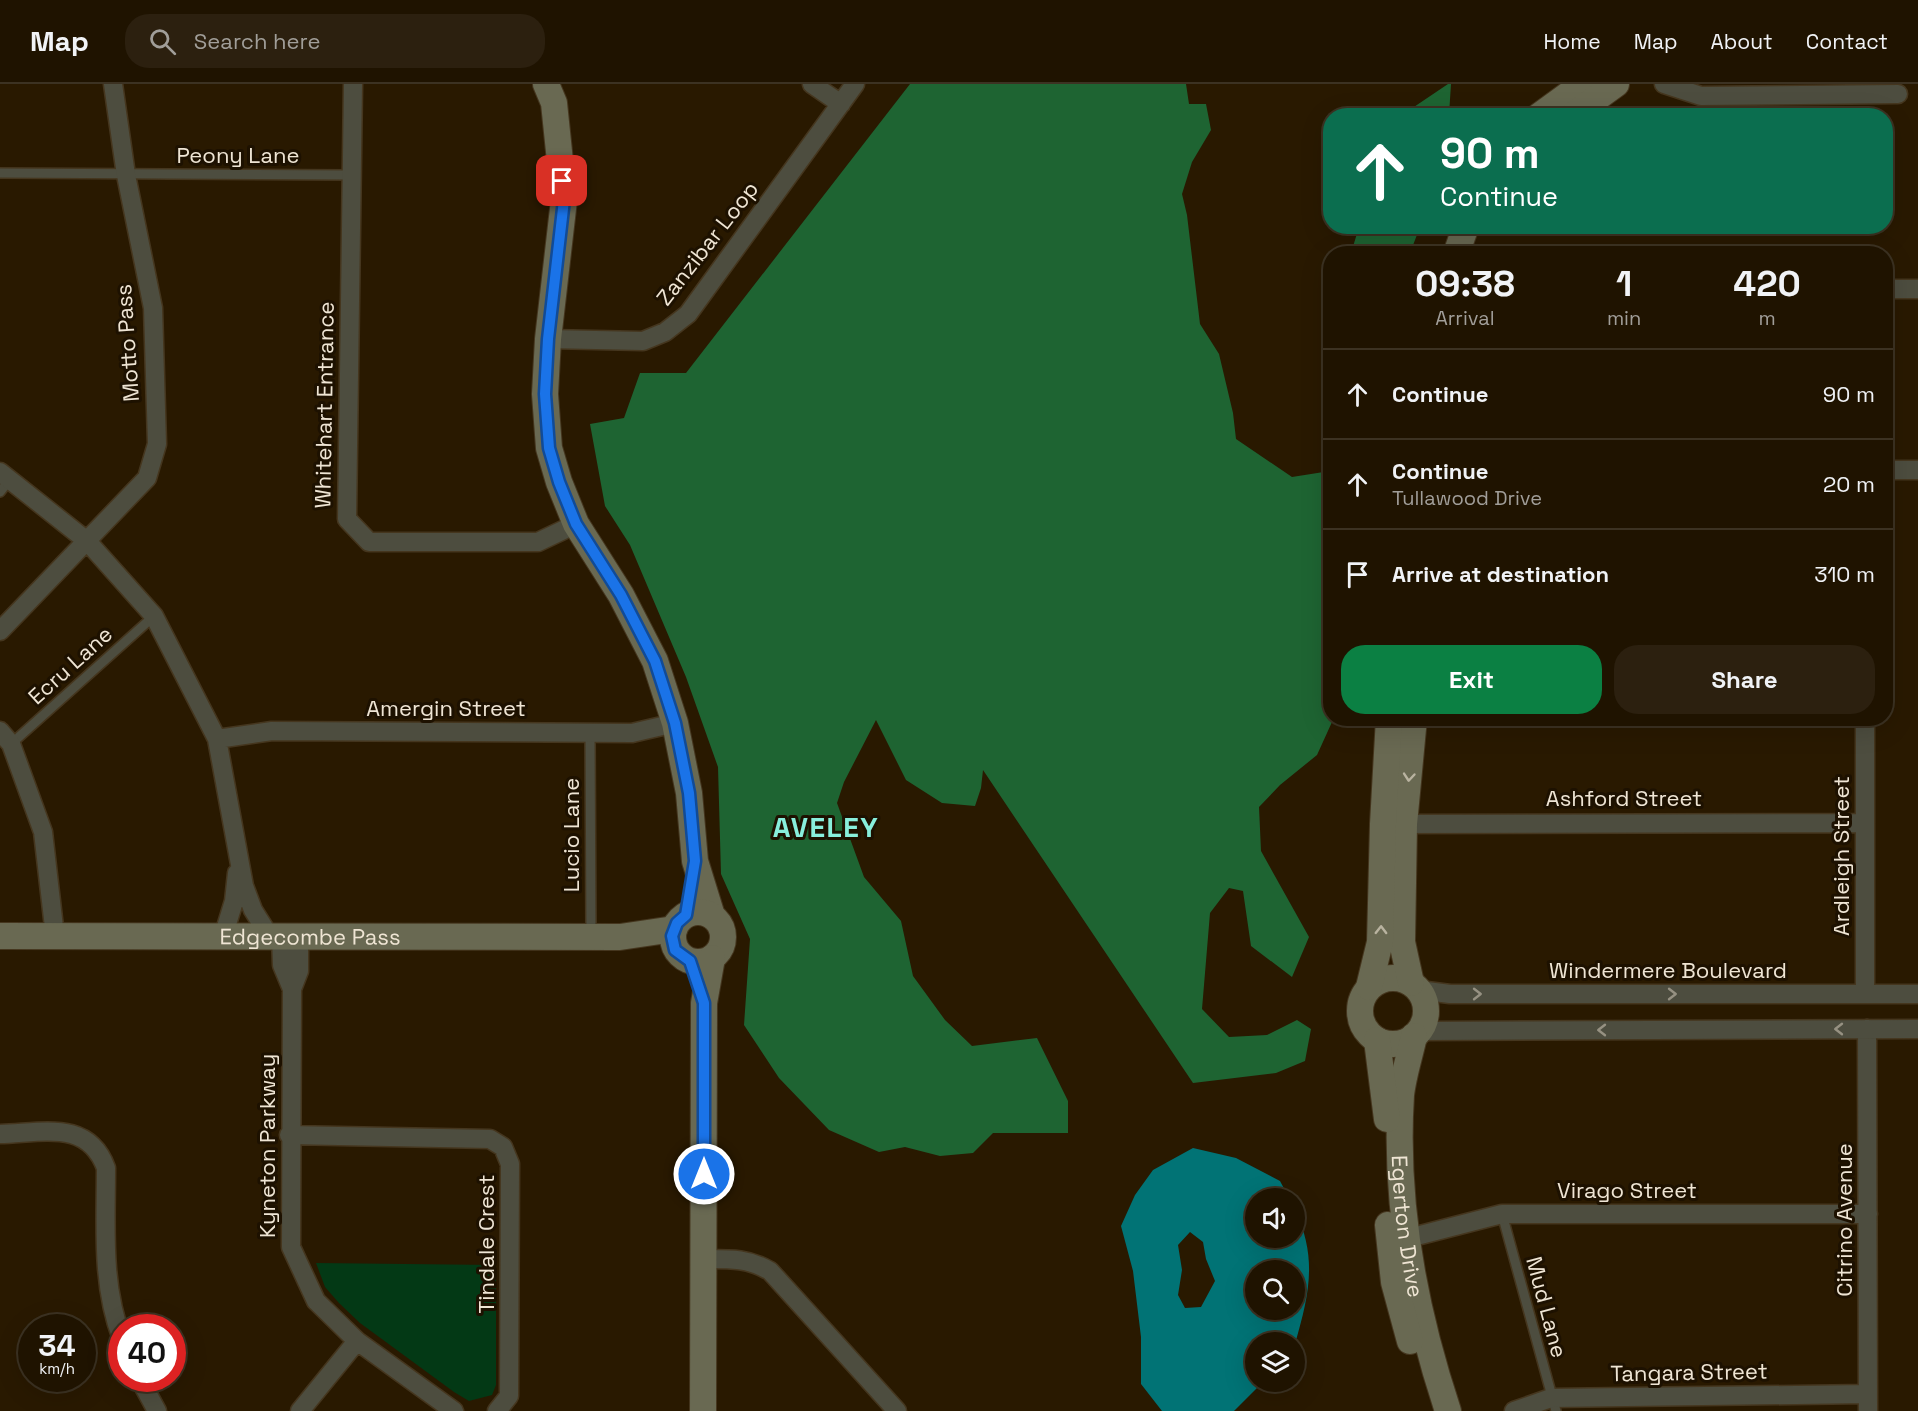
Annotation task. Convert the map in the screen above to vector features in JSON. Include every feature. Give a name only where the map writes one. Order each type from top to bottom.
[{"type":"street","name":"Motto Pass","points":[[0,631],[147,478],[157,444],[153,308],[126,175],[113,84]]},
{"type":"street","name":"Whitehart Entrance","points":[[353,84],[347,519],[369,542],[538,542],[576,524]]},
{"type":"street","points":[[546,84],[554,103],[564,200],[548,339],[545,394],[549,448],[559,482],[576,524],[621,595],[655,661],[675,723],[689,793],[695,861],[687,942],[704,1003],[703,1411]]},
{"type":"street","points":[[812,84],[841,104]]},
{"type":"street","name":"Zanzibar Loop","points":[[548,339],[643,341],[666,332],[688,314],[855,84]]},
{"type":"street","points":[[1550,108],[1583,84]]},
{"type":"street","points":[[1583,108],[1616,84]]},
{"type":"street","points":[[1664,84],[1701,96],[1886,91]]},
{"type":"street","points":[[1893,290],[1918,290]]},
{"type":"street","points":[[1893,470],[1918,470]]},
{"type":"street","points":[[4,481],[87,540],[154,616],[217,738],[239,860],[253,910],[283,936]]},
{"type":"street","name":"Amergin Street","points":[[217,738],[272,731],[632,733],[675,723]]},
{"type":"street","points":[[1389,726],[1402,942],[1415,986],[1423,997],[1426,1015],[1416,1034]]},
{"type":"street","points":[[1412,726],[1394,824],[1380,942],[1369,987],[1360,1005],[1360,1015],[1369,1034],[1377,1040],[1396,1044],[1416,1034],[1918,1029]]},
{"type":"street","name":"Ardleigh Street","points":[[1865,726],[1865,994]]},
{"type":"street","points":[[6,737],[43,832],[55,936]]},
{"type":"street","name":"Ashford Street","points":[[1394,824],[1865,823]]},
{"type":"street","points":[[223,937],[234,901],[239,860]]},
{"type":"street","points":[[687,942],[722,945],[724,937],[722,929],[712,916],[695,861]]},
{"type":"street","name":"Edgecombe Pass","points":[[0,936],[620,937],[687,942],[699,912],[712,916]]},
{"type":"street","name":"Kyneton Parkway","points":[[283,936],[298,971],[292,988],[289,1135],[291,1247],[316,1301],[357,1341],[454,1411]]},
{"type":"street","points":[[1369,987],[1389,978],[1415,986]]},
{"type":"street","name":"Windermere Boulevard","points":[[1415,986],[1450,994],[1918,994]]},
{"type":"street","name":"Citrino Avenue","points":[[1867,1402],[1868,1029]]},
{"type":"street","name":"Egerton Drive","points":[[1416,1034],[1401,1093],[1398,1241],[1394,1282],[1430,1411]]},
{"type":"street","name":"Egerton Drive","points":[[1377,1040],[1387,1103],[1387,1215],[1398,1241],[1426,1344],[1448,1411]]},
{"type":"street","points":[[0,1134],[68,1132],[94,1145],[101,1155],[106,1168],[107,1282],[113,1314]]},
{"type":"street","name":"Tindale Crest","points":[[289,1135],[490,1139],[503,1147],[510,1164],[509,1396],[497,1411]]},
{"type":"street","name":"Virago Street","points":[[1398,1241],[1502,1214],[1868,1214]]},
{"type":"street","points":[[704,1259],[741,1259],[754,1262],[770,1271],[897,1411]]},
{"type":"street","points":[[300,1411],[357,1341]]},
{"type":"street","points":[[147,1392],[158,1411]]},
{"type":"street","name":"Tangara Street","points":[[1514,1411],[1554,1405],[1867,1402]]},
{"type":"lane","name":"Peony Lane","points":[[0,173],[351,175]]},
{"type":"lane","name":"Ecru Lane","points":[[6,737],[154,616]]},
{"type":"lane","name":"Lucio Lane","points":[[590,732],[591,937]]},
{"type":"lane","name":"Mud Lane","points":[[1502,1214],[1554,1405]]},
{"type":"green space","points":[[910,84],[1186,84],[1189,104],[1206,104],[1211,130],[1192,162],[1182,194],[1187,215],[1200,324],[1219,354],[1233,413],[1236,439],[1292,477],[1323,472],[1323,726],[1330,726],[1317,755],[1280,785],[1259,807],[1261,851],[1309,937],[1292,977],[1251,946],[1243,891],[1229,888],[1210,913],[1202,1009],[1229,1037],[1267,1035],[1297,1020],[1311,1029],[1305,1061],[1276,1073],[1193,1083],[983,770],[981,788],[975,806],[942,803],[906,780],[876,720],[844,782],[837,803],[864,877],[901,921],[913,976],[945,1020],[972,1046],[1037,1038],[1068,1101],[1068,1133],[993,1133],[973,1153],[940,1156],[905,1147],[879,1152],[829,1130],[779,1078],[744,1025],[750,939],[721,874],[718,767],[686,677],[630,545],[605,506],[590,424],[624,418],[640,373],[686,373]]},
{"type":"green space","points":[[1448,84],[1451,84],[1449,108],[1412,108]]},
{"type":"green space","points":[[1357,234],[1417,234],[1413,246],[1353,246]]},
{"type":"green space","points":[[316,1263],[496,1265],[496,1385],[492,1395],[469,1401],[360,1323],[325,1287]]},
{"type":"water","points":[[1193,1148],[1236,1158],[1280,1181],[1284,1188],[1245,1188],[1245,1248],[1305,1248],[1305,1238],[1309,1277],[1305,1304],[1305,1260],[1245,1260],[1245,1320],[1301,1320],[1298,1332],[1245,1332],[1245,1392],[1253,1392],[1234,1411],[1162,1411],[1141,1384],[1141,1337],[1133,1271],[1121,1226],[1135,1195],[1153,1170]],"holes":[[[1190,1232],[1203,1242],[1206,1259],[1215,1281],[1201,1307],[1185,1308],[1178,1295],[1182,1270],[1178,1245]]]},
{"type":"district","name":"AVELEY","points":[[826,827]]},
{"type":"route","points":[[562,181],[564,200],[548,339],[545,394],[549,448],[559,482],[576,524],[621,595],[655,661],[675,723],[689,793],[695,861],[686,915],[677,923],[672,936],[675,950],[690,961],[704,1003],[704,1174]]}]
